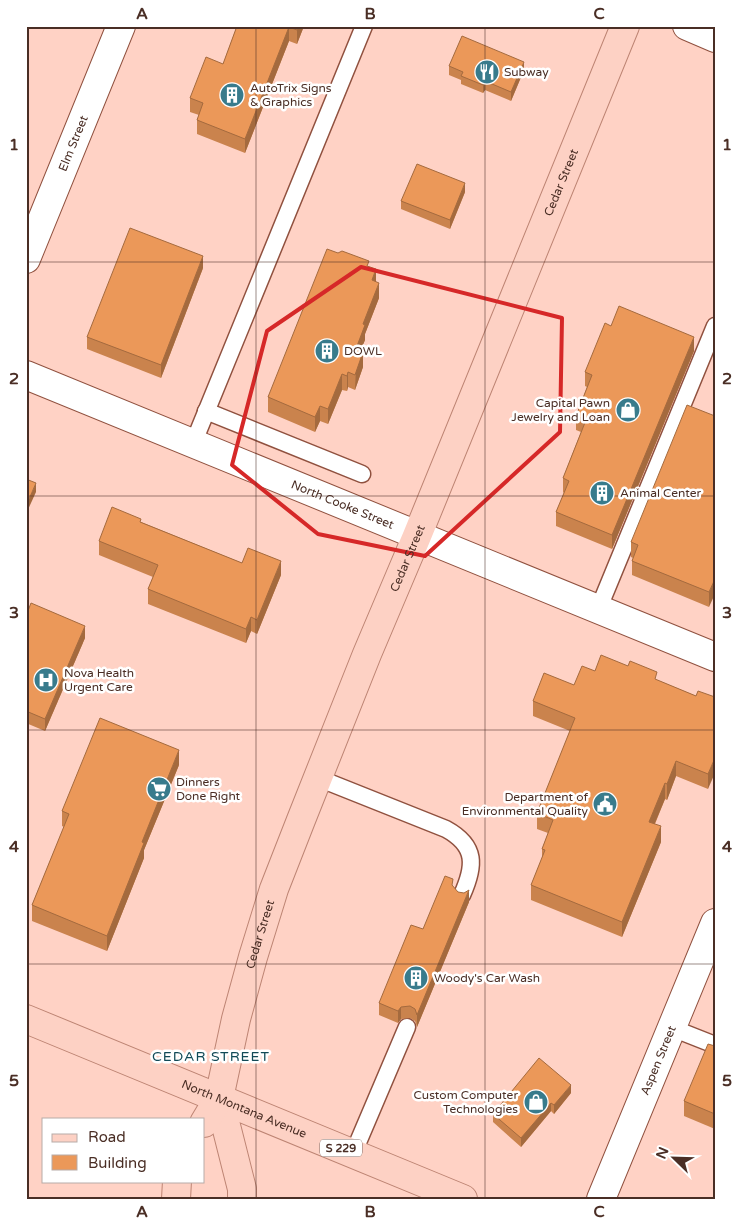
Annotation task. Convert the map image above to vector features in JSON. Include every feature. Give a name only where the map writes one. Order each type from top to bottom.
[{"type":"main road","name":"Cedar Street","points":[[219,1098],[236,1019],[274,889],[367,654],[625,26]]},
{"type":"main road","name":"North Montana Avenue","points":[[26,1018],[463,1199]]},
{"type":"main road","points":[[205,1121],[219,1098]]},
{"type":"main road","points":[[219,1098],[242,1189],[242,1199]]},
{"type":"main road","points":[[176,1199],[177,1182]]},
{"type":"street","name":"Elm Street","points":[[26,259],[121,26]]},
{"type":"street","points":[[687,26],[715,38]]},
{"type":"street","name":"North Cooke Street","points":[[26,375],[715,657]]},
{"type":"street","name":"Aspen Street","points":[[601,1199],[715,923]]},
{"type":"lane","points":[[193,444],[364,26]]},
{"type":"lane","points":[[598,610],[715,326]]},
{"type":"lane","points":[[206,411],[362,474]]},
{"type":"lane","points":[[318,778],[446,829],[459,836],[469,848],[472,865],[469,880],[462,896]]},
{"type":"lane","points":[[354,1154],[407,1027]]},
{"type":"lane","points":[[672,1028],[715,1045]]},
{"type":"highlighted area","points":[[361,267],[562,318],[560,432],[425,556],[318,534],[232,465],[267,331]]},
{"type":"building","points":[[237,26],[298,26],[297,30],[289,27],[245,139],[197,120],[203,103],[190,98],[206,57],[223,64]]},
{"type":"building","name":"Subway","points":[[462,36],[524,62],[511,92],[485,81],[483,85],[461,76],[463,72],[449,66]]},
{"type":"building","points":[[417,164],[465,183],[450,220],[401,201]]},
{"type":"building","points":[[130,228],[203,256],[161,365],[87,337]]},
{"type":"building","name":"DOWL","points":[[327,249],[338,253],[342,251],[369,261],[367,266],[376,269],[372,280],[379,283],[363,324],[365,325],[357,346],[360,347],[359,351],[363,352],[355,375],[348,372],[347,376],[342,374],[328,409],[320,406],[315,417],[268,397]]},
{"type":"building","points":[[619,306],[694,337],[612,535],[556,512],[569,481],[563,478],[586,420],[576,416],[592,375],[585,372],[605,323],[611,326]]},
{"type":"building","points":[[687,405],[715,416],[715,579],[709,592],[632,561],[638,545],[631,542]]},
{"type":"building","points":[[26,479],[36,483],[26,506]]},
{"type":"building","points":[[112,507],[141,519],[140,522],[242,563],[248,548],[281,561],[257,620],[251,617],[246,629],[148,589],[158,565],[99,541]]},
{"type":"building","name":"Nova Health Urgent Care","points":[[31,603],[85,626],[45,719],[26,711],[26,616]]},
{"type":"building","name":"Department of Environmental Quality","points":[[601,655],[628,666],[630,661],[657,672],[655,679],[696,696],[698,691],[715,697],[715,758],[708,774],[676,761],[649,822],[661,826],[622,922],[531,885],[545,850],[542,849],[553,820],[537,813],[575,718],[533,701],[544,673],[574,685],[582,666],[595,671]]},
{"type":"building","points":[[100,718],[179,750],[107,936],[32,905],[69,814],[62,811]]},
{"type":"building","name":"Woody's Car Wash","points":[[445,876],[453,879],[452,885],[458,892],[464,893],[469,890],[417,1015],[415,1009],[410,1006],[401,1007],[398,1011],[379,1003],[411,925],[423,929]]},
{"type":"building","points":[[708,1044],[715,1046],[715,1114],[684,1101]]},
{"type":"building","name":"Custom Computer Technologies","points":[[539,1058],[571,1085],[554,1105],[551,1103],[521,1138],[493,1114]]},
{"type":"place","name":"Subway","points":[[487,72]]},
{"type":"place","name":"AutoTrix Signs & Graphics","points":[[232,95]]},
{"type":"place","name":"DOWL","points":[[327,351]]},
{"type":"place","name":"Capital Pawn Jewelry and Loan","points":[[628,410]]},
{"type":"place","name":"Animal Center","points":[[602,493]]},
{"type":"place","name":"Nova Health Urgent Care","points":[[46,680]]},
{"type":"place","name":"Dinners Done Right","points":[[159,789]]},
{"type":"place","name":"Department of Environmental Quality","points":[[605,804]]},
{"type":"place","name":"Woody's Car Wash","points":[[416,978]]},
{"type":"place","name":"Custom Computer Technologies","points":[[536,1102]]},
{"type":"district","name":"CEDAR STREET","points":[[211,1056]]}]
